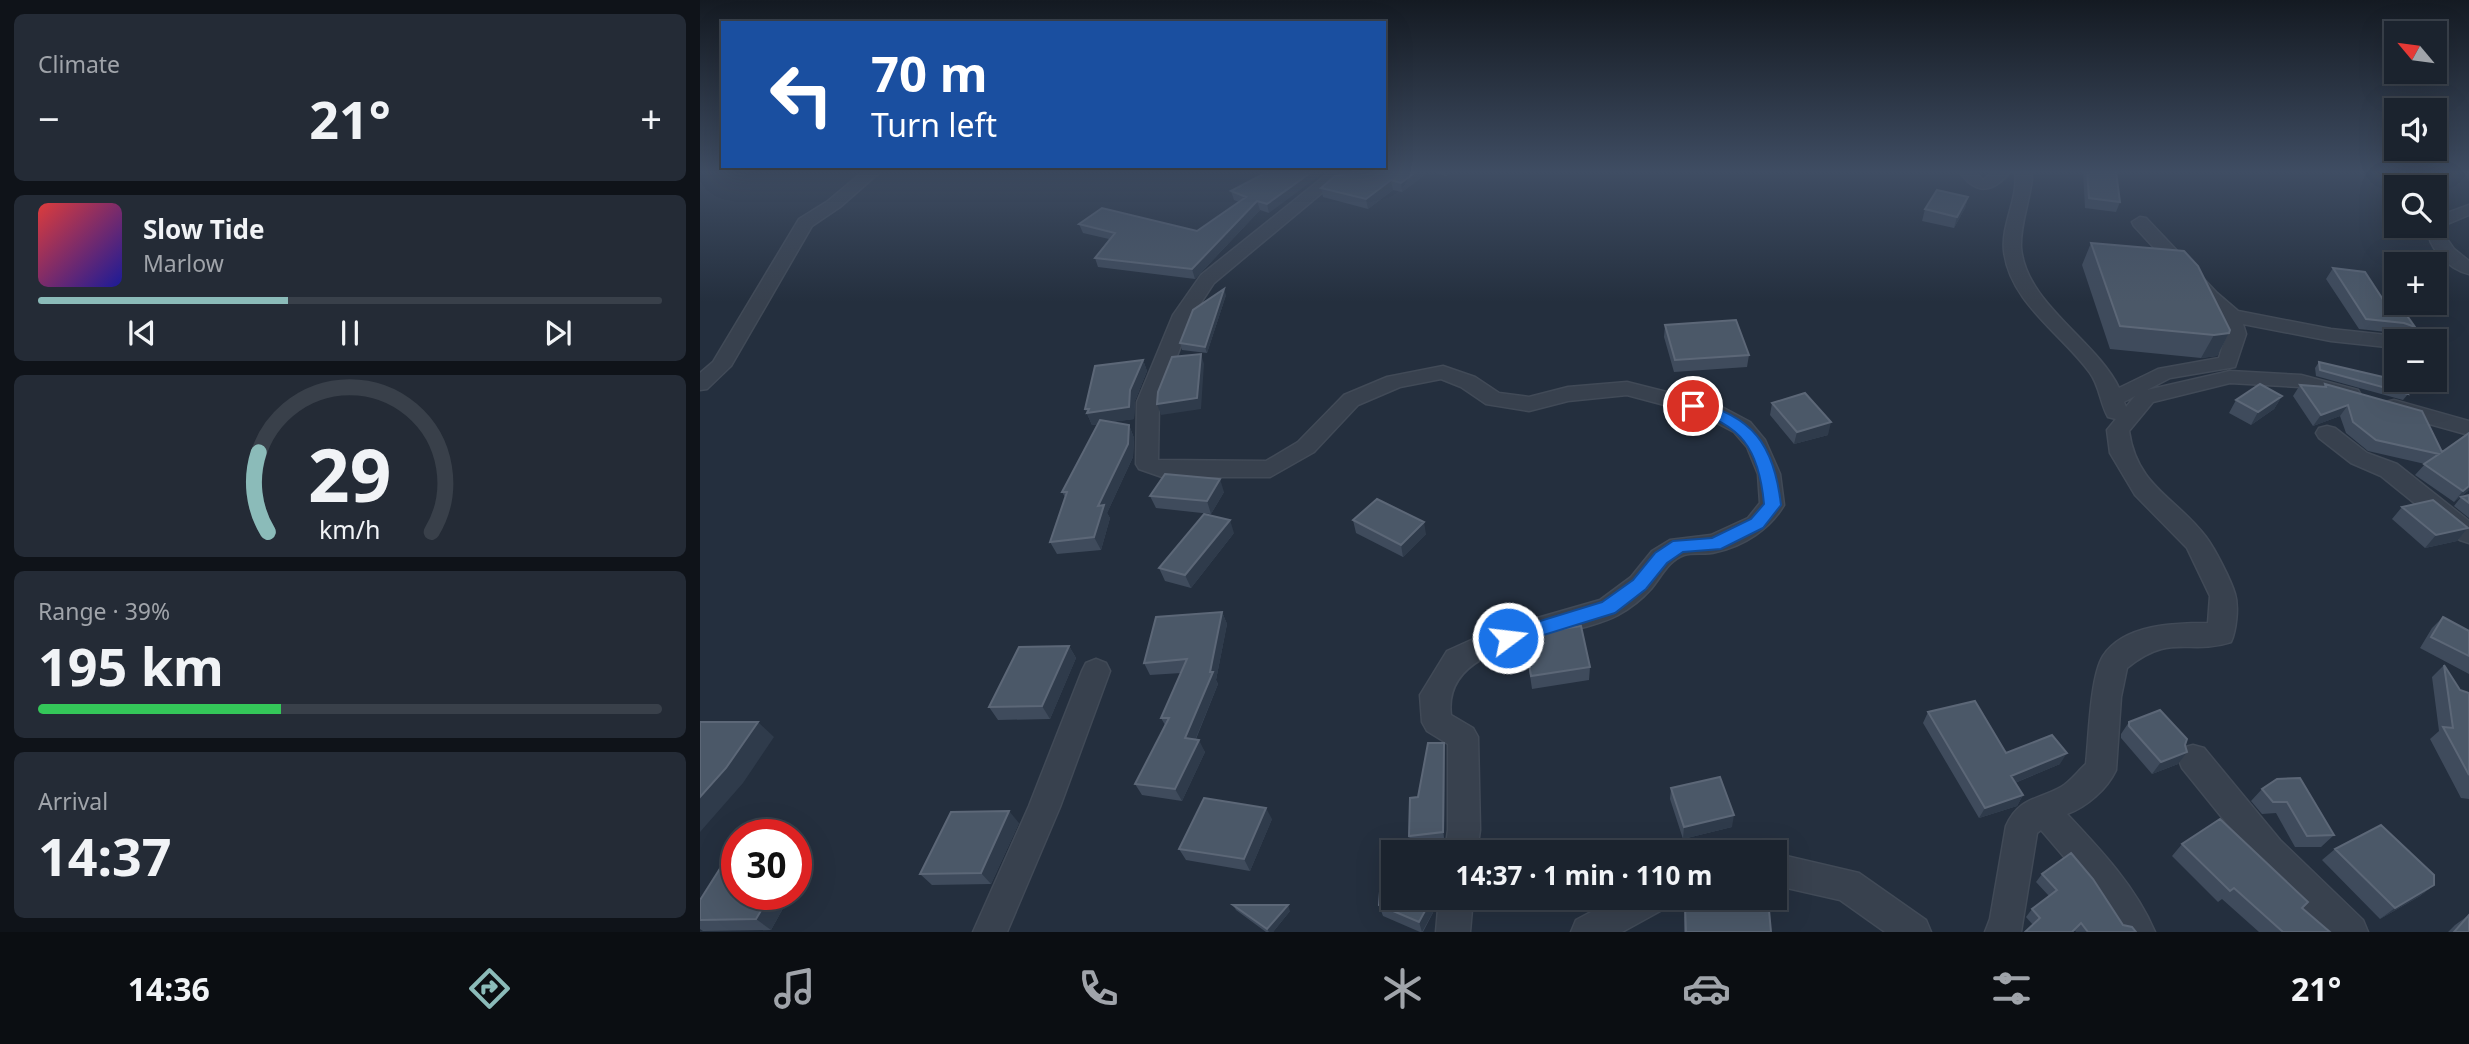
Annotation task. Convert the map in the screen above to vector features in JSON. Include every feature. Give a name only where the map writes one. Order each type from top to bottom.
[{"type":"street","points":[[700,384],[721,366],[805,223],[818,214]]},
{"type":"street","points":[[1291,214],[1206,279],[1183,316],[1148,402],[1147,464],[1162,469],[1270,469],[1306,447],[1351,400],[1394,382],[1443,372],[1468,382],[1493,399],[1529,404],[1568,394],[1627,388],[1710,410],[1742,427],[1757,445],[1769,474],[1772,505],[1757,524],[1714,544],[1679,546],[1661,558],[1640,584],[1608,608],[1489,643],[1457,659],[1434,695],[1437,722],[1462,737],[1461,840]]},
{"type":"street","points":[[2002,932],[2006,927],[2022,826],[2042,808],[2071,798],[2101,770],[2107,697],[2114,662],[2138,643],[2174,634],[2221,634],[2223,596],[2197,543],[2143,489],[2121,453],[2115,398],[2098,368],[2038,304],[2013,254],[2017,214]]},
{"type":"street","points":[[2451,214],[2438,223],[2435,232],[2438,243],[2447,255],[2469,269]]},
{"type":"street","points":[[2140,222],[2232,316],[2331,335],[2384,341]]},
{"type":"street","points":[[2115,398],[2165,373],[2228,363],[2236,334],[2232,316]]},
{"type":"street","points":[[2118,430],[2146,397],[2230,377],[2301,381],[2469,428]]},
{"type":"street","points":[[2327,433],[2359,458],[2389,470],[2469,534]]},
{"type":"street","points":[[990,932],[1044,807],[1096,671]]},
{"type":"street","points":[[2193,758],[2269,851],[2351,932]]},
{"type":"street","points":[[2042,808],[2101,875],[2138,932]]},
{"type":"street","points":[[1787,872],[1847,884],[1914,932]]},
{"type":"street","points":[[1453,932],[1455,910]]},
{"type":"street","points":[[1588,932],[1628,910]]},
{"type":"building","points":[[1093,214],[1129,214],[1197,231],[1221,214],[1244,214],[1192,269],[1095,258],[1115,233],[1079,224]]},
{"type":"building","points":[[2091,243],[2184,251],[2198,266],[2230,330],[2229,333],[2214,335],[2120,326]]},
{"type":"building","points":[[2333,268],[2365,272],[2384,301],[2384,315],[2406,315],[2415,327],[2404,323],[2366,319]]},
{"type":"building","points":[[1224,289],[1205,347],[1180,343],[1193,310]]},
{"type":"building","points":[[1736,320],[1749,355],[1675,360],[1665,325]]},
{"type":"building","points":[[1201,354],[1197,398],[1157,404],[1158,392],[1172,357]]},
{"type":"building","points":[[1143,360],[1130,390],[1129,407],[1087,413],[1089,409],[1085,409],[1095,366]]},
{"type":"building","points":[[2319,362],[2384,377],[2384,387],[2320,370]]},
{"type":"building","points":[[2260,384],[2282,396],[2258,412],[2236,400]]},
{"type":"building","points":[[2325,384],[2422,411],[2442,452],[2469,433],[2469,486],[2463,491],[2424,464],[2439,454],[2376,440],[2353,422],[2348,405],[2321,415],[2300,385],[2326,387]]},
{"type":"building","points":[[1805,393],[1831,422],[1797,432],[1772,403]]},
{"type":"building","points":[[1100,420],[1129,425],[1128,444],[1098,506],[1104,505],[1094,537],[1050,542],[1067,492],[1062,492]]},
{"type":"building","points":[[1165,474],[1220,479],[1207,501],[1150,496]]},
{"type":"building","points":[[2469,495],[2469,503],[2461,497]]},
{"type":"building","points":[[1377,499],[1424,522],[1401,545],[1353,520]]},
{"type":"building","points":[[2433,500],[2468,528],[2436,535],[2402,507]]},
{"type":"building","points":[[1204,514],[1230,520],[1185,575],[1159,568]]},
{"type":"building","points":[[1222,612],[1210,672],[1213,672],[1185,738],[1199,740],[1175,789],[1135,784],[1169,718],[1161,718],[1187,659],[1144,663],[1156,617]]},
{"type":"building","points":[[2443,617],[2469,631],[2469,656],[2431,637]]},
{"type":"building","points":[[1581,626],[1590,667],[1531,676],[1524,635]]},
{"type":"building","points":[[1069,646],[1042,706],[989,707],[1019,647]]},
{"type":"building","points":[[2444,665],[2460,690],[2469,693],[2469,775],[2443,727],[2453,728]]},
{"type":"building","points":[[1975,701],[2006,753],[2052,735],[2067,753],[2011,776],[2023,795],[1985,808],[1928,712]]},
{"type":"building","points":[[2160,710],[2187,739],[2187,752],[2161,762],[2129,726],[2129,722]]},
{"type":"building","points":[[700,722],[758,722],[726,768],[700,797]]},
{"type":"building","points":[[1428,743],[1444,743],[1443,832],[1409,836],[1410,798],[1418,797]]},
{"type":"building","points":[[1720,777],[1734,815],[1684,827],[1671,788]]},
{"type":"building","points":[[2300,778],[2334,835],[2307,836],[2287,802],[2273,802],[2262,789],[2277,779]]},
{"type":"building","points":[[1204,798],[1266,808],[1244,859],[1179,849]]},
{"type":"building","points":[[1009,811],[981,873],[920,874],[951,812]]},
{"type":"building","points":[[2220,819],[2308,902],[2302,908],[2330,932],[2283,932],[2234,888],[2230,891],[2182,844]]},
{"type":"building","points":[[2381,825],[2434,875],[2434,885],[2395,908],[2335,849]]},
{"type":"building","points":[[2071,853],[2093,879],[2123,925],[2132,927],[2136,932],[2088,932],[2081,923],[2072,932],[2025,932],[2040,918],[2032,909],[2057,890],[2042,874]]},
{"type":"building","points":[[721,867],[721,910],[761,910],[756,919],[700,920],[700,900]]},
{"type":"building","points":[[1233,905],[1288,905],[1267,929]]},
{"type":"building","points":[[1391,910],[1426,910],[1419,922]]},
{"type":"building","points":[[1685,910],[1769,910],[1771,932],[1686,932]]},
{"type":"building","points":[[2469,915],[2469,932],[2454,932]]},
{"type":"route","points":[[1508,638],[1608,608],[1640,584],[1661,558],[1679,546],[1714,544],[1757,524],[1772,505],[1769,474],[1757,445],[1742,427],[1710,410],[1693,406]]}]
